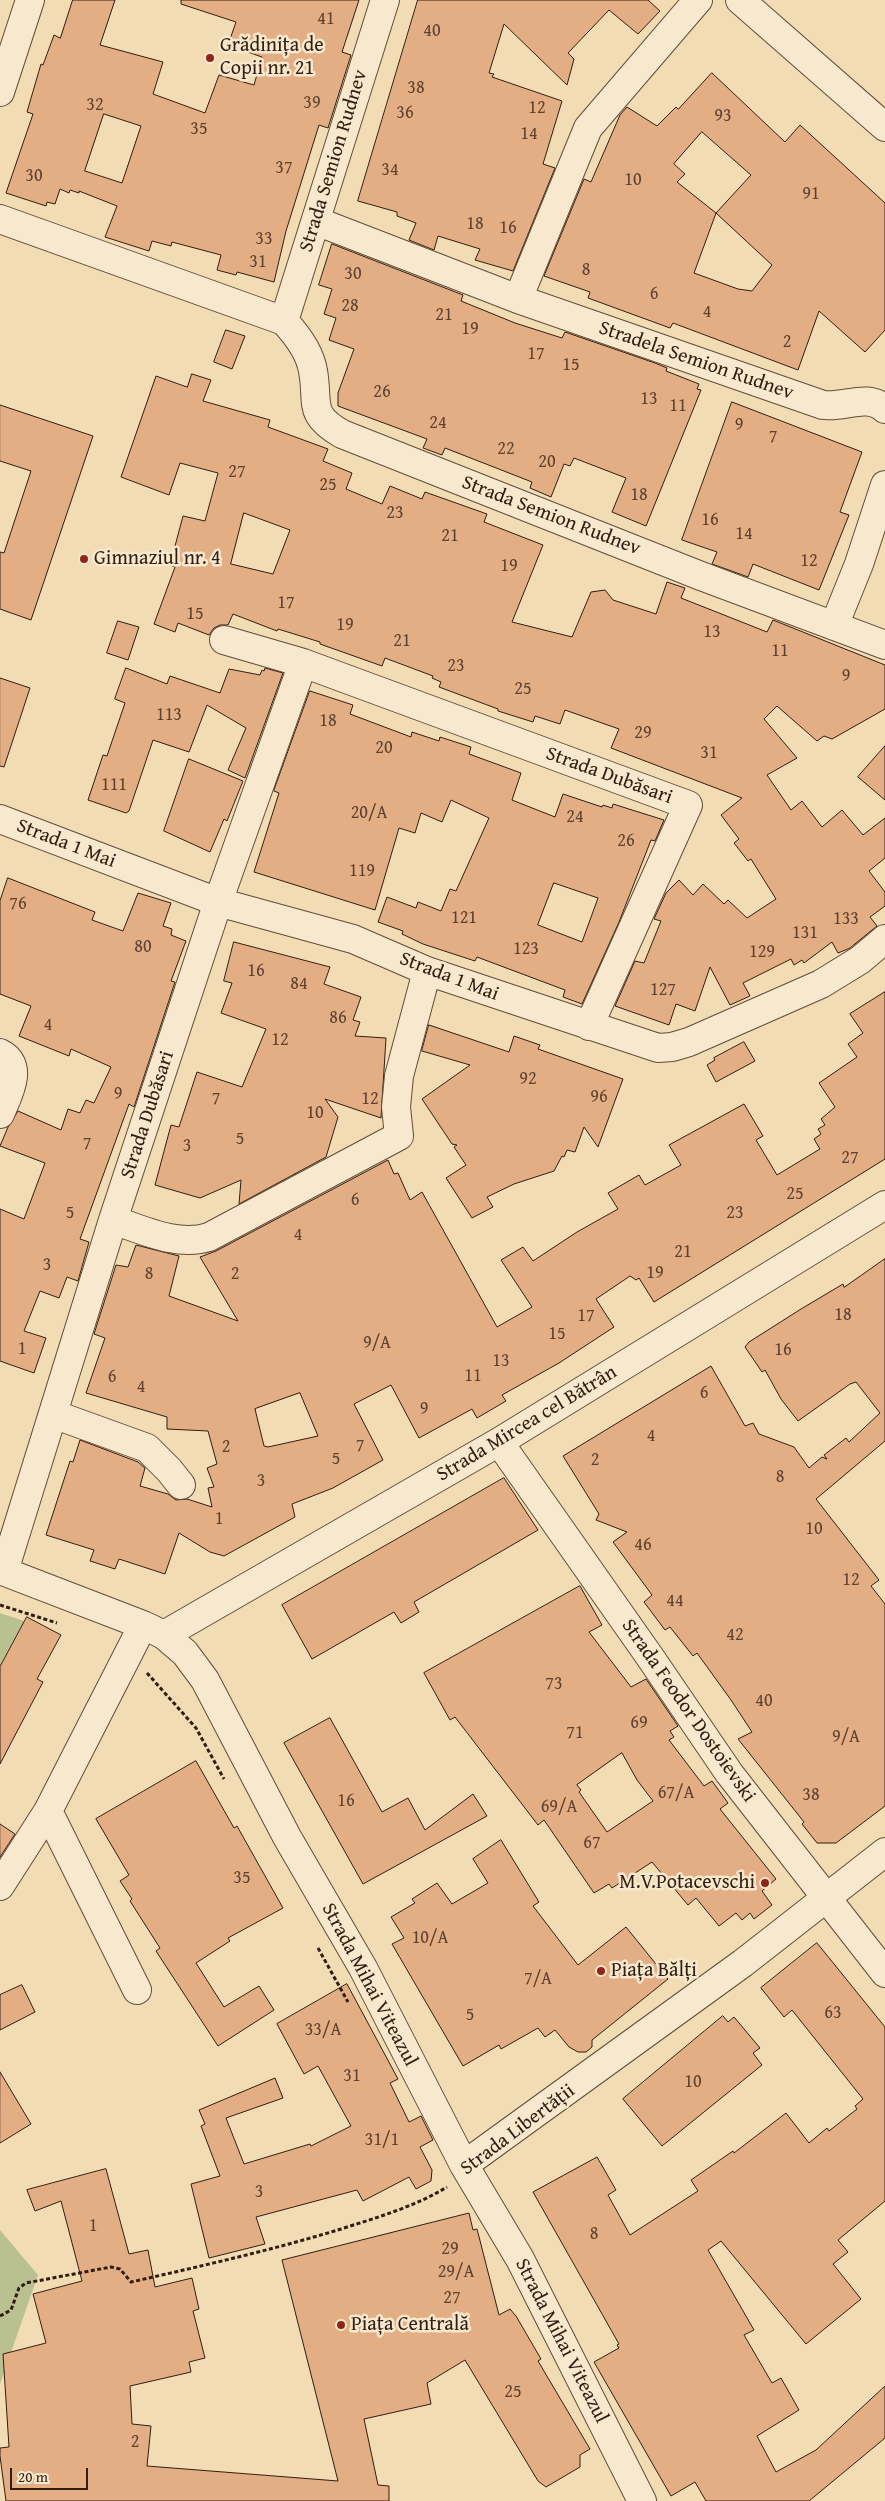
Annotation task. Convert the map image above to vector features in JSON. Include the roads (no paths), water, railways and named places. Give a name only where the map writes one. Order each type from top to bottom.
[{"type":"street","points":[[0,92],[30,0]]},
{"type":"street","name":"Strada Semion Rudnev","points":[[384,0],[284,321],[298,337],[308,355],[313,370],[314,400],[319,416],[328,426],[342,434],[702,576],[885,645]]},
{"type":"street","points":[[518,298],[588,128],[698,0]]},
{"type":"street","points":[[740,0],[885,127]]},
{"type":"street","points":[[0,219],[284,321]]},
{"type":"street","name":"Stradela Semion Rudnev","points":[[316,221],[518,298],[823,405],[833,406],[863,400],[882,400]]},
{"type":"street","points":[[834,626],[885,485]]},
{"type":"street","name":"Strada Dubăsari","points":[[224,640],[303,663],[688,805],[589,1026]]},
{"type":"street","name":"Strada Dubăsari","points":[[2,1570],[113,1220],[218,902],[303,663]]},
{"type":"street","name":"Strada 1 Mai","points":[[0,819],[218,902],[353,939],[427,971],[658,1048],[672,1047],[821,984],[852,966],[885,939]]},
{"type":"street","points":[[113,1220],[158,1235],[196,1241],[209,1237],[399,1136],[396,1107],[399,1076],[427,971]]},
{"type":"street","points":[[0,1053],[7,1056],[13,1064],[14,1076],[0,1114]]},
{"type":"street","name":"Strada Mircea cel Bătrân","points":[[154,1630],[499,1442],[885,1206]]},
{"type":"street","points":[[53,1414],[147,1448],[159,1458],[181,1486]]},
{"type":"street","name":"Strada Fеodor Dostoievski","points":[[499,1442],[729,1773],[826,1900],[885,1973]]},
{"type":"street","name":"Strada Mihai Viteazul","points":[[2,1570],[154,1630],[185,1653],[205,1680],[287,1837],[363,1968],[464,2165],[520,2260],[642,2501]]},
{"type":"street","points":[[0,1886],[48,1811],[154,1630]]},
{"type":"street","points":[[48,1811],[137,1990]]},
{"type":"street","name":"Strada Libertății","points":[[464,2165],[743,1963],[885,1852]]},
{"type":"place","name":"Grădinița de Copii nr. 21","points":[[210,58]]},
{"type":"place","name":"Gimnaziul nr. 4","points":[[84,559]]},
{"type":"place","name":"M.V.Potacevschi","points":[[765,1883]]},
{"type":"place","name":"Piața Bălți","points":[[601,1971]]},
{"type":"place","name":"Piața Centrală","points":[[341,2325]]}]
